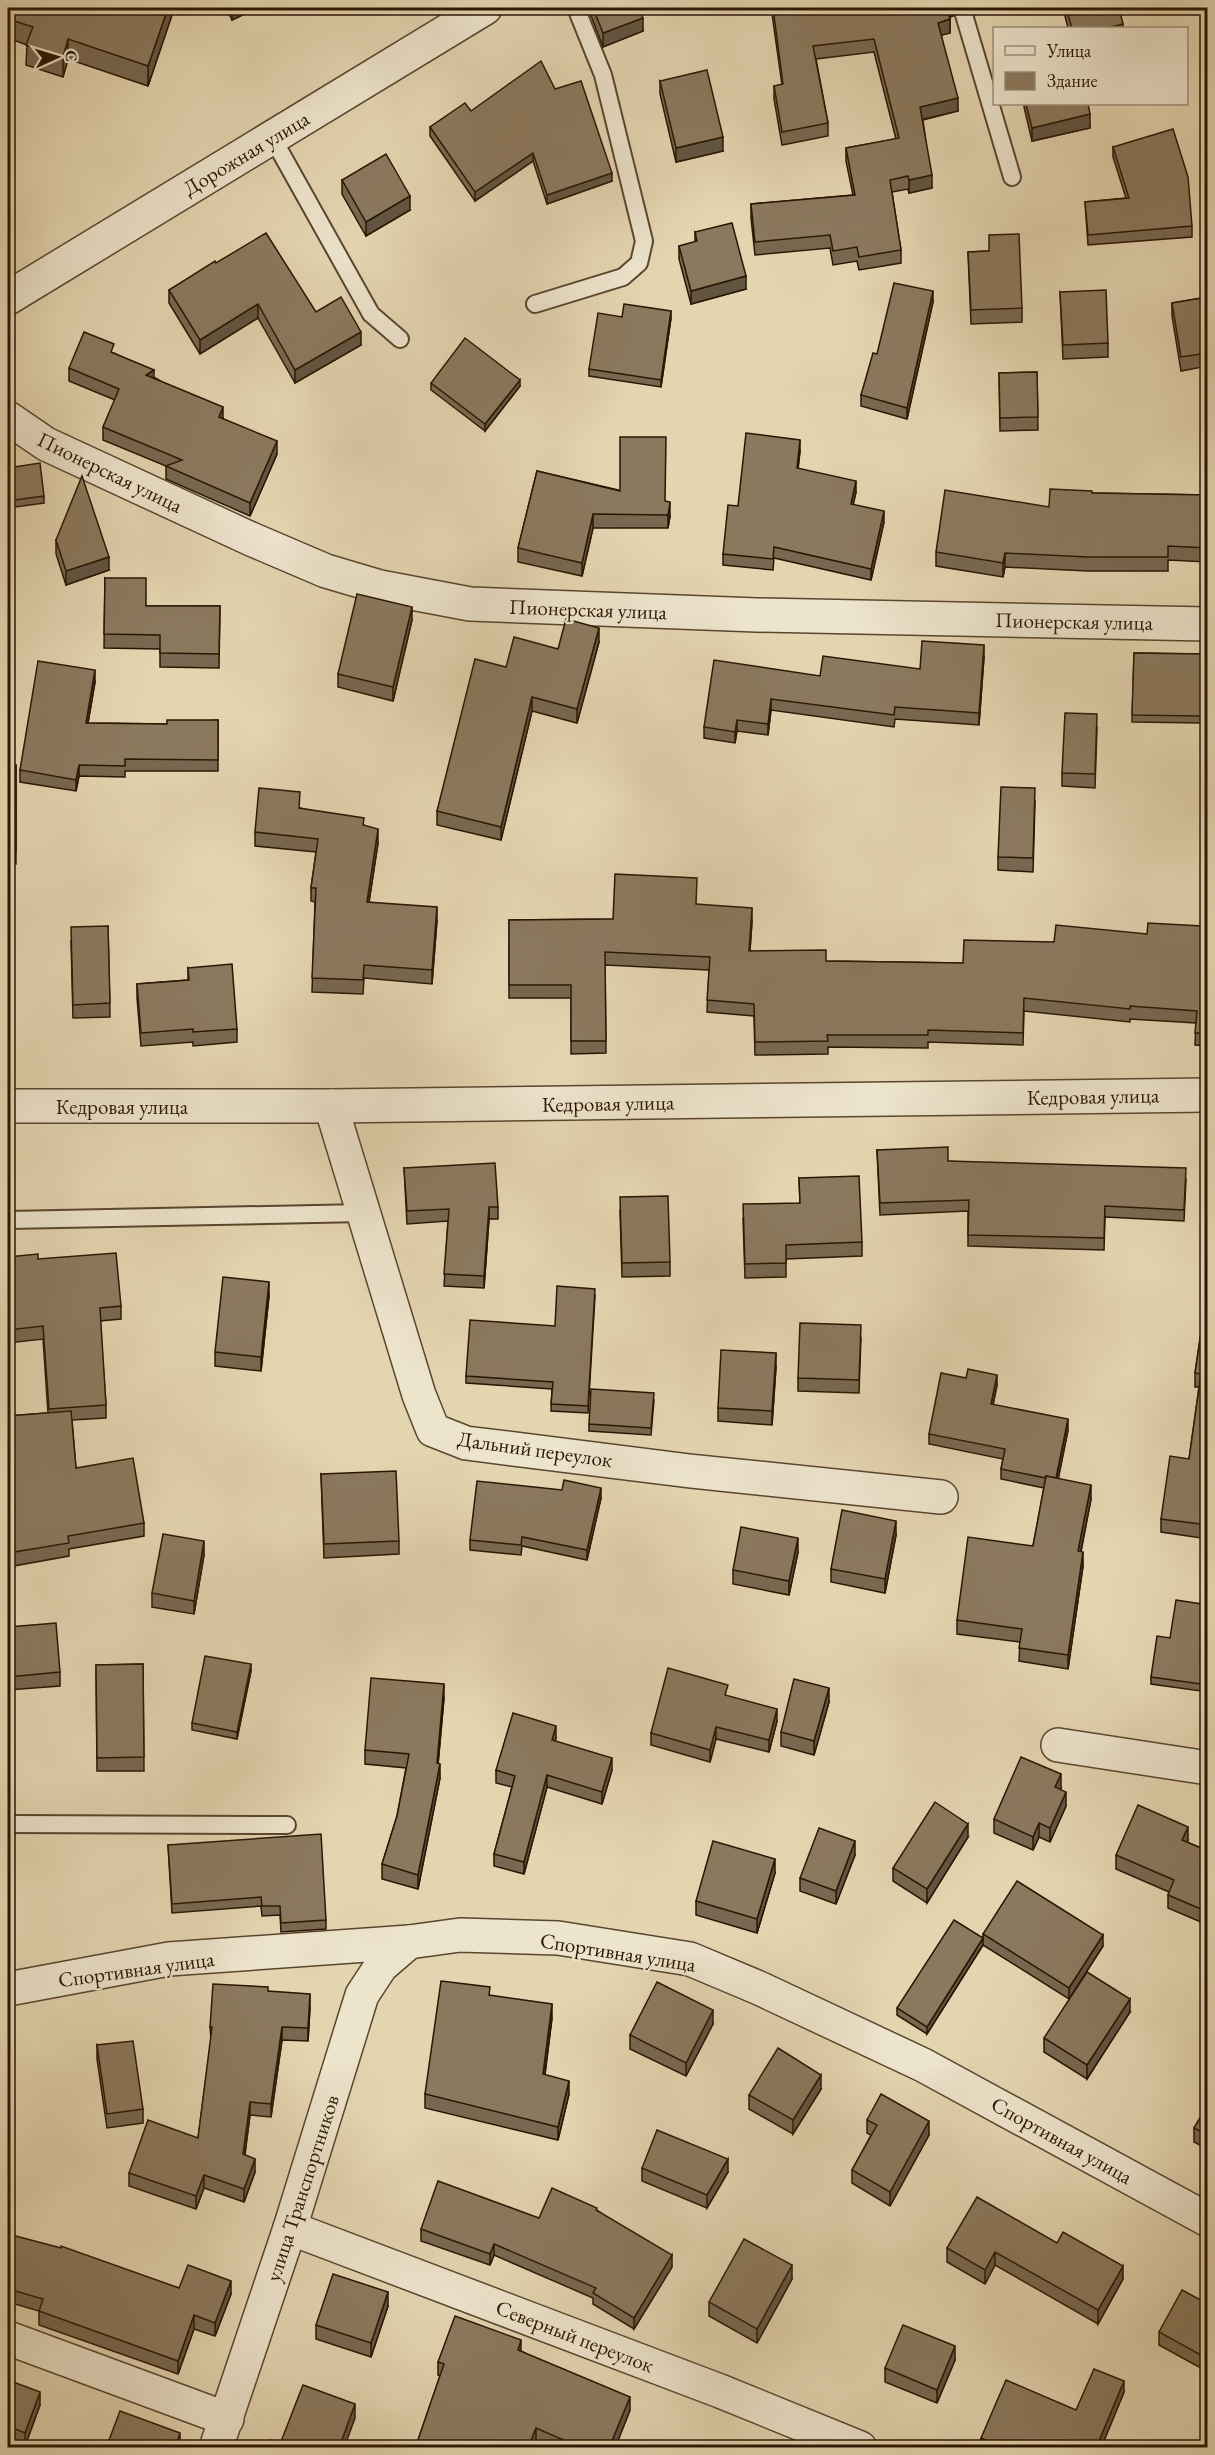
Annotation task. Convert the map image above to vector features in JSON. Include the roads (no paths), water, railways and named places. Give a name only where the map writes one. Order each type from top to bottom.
[{"type":"street","name":"Дорожная улица","points":[[8,298],[484,8]]},
{"type":"street","name":"Пионерская улица","points":[[8,418],[46,444],[250,539],[326,571],[380,587],[470,604],[757,615],[1208,624]]},
{"type":"street","name":"Кедровая улица","points":[[8,1106],[331,1106],[1208,1095]]},
{"type":"street","name":"Дальний переулок","points":[[331,1106],[419,1395],[433,1430],[466,1443],[690,1471],[941,1497]]},
{"type":"street","points":[[1058,1744],[1208,1768]]},
{"type":"street","name":"Спортивная улица","points":[[8,1989],[169,1959],[409,1942],[459,1935],[558,1938],[690,1959],[759,1988],[923,2065],[1208,2220]]},
{"type":"street","name":"улица Транспортников","points":[[221,2433],[290,2228],[362,1995],[381,1966],[409,1942]]},
{"type":"street","name":"Северный переулок","points":[[290,2228],[720,2391],[860,2448]]},
{"type":"street","points":[[8,2338],[221,2433]]},
{"type":"lane","points":[[535,304],[623,277],[639,263],[644,240],[603,75],[576,8]]},
{"type":"lane","points":[[962,8],[1012,177]]},
{"type":"lane","points":[[272,137],[371,314],[400,339]]},
{"type":"lane","points":[[8,1220],[364,1213]]},
{"type":"lane","points":[[8,1824],[287,1825]]}]
